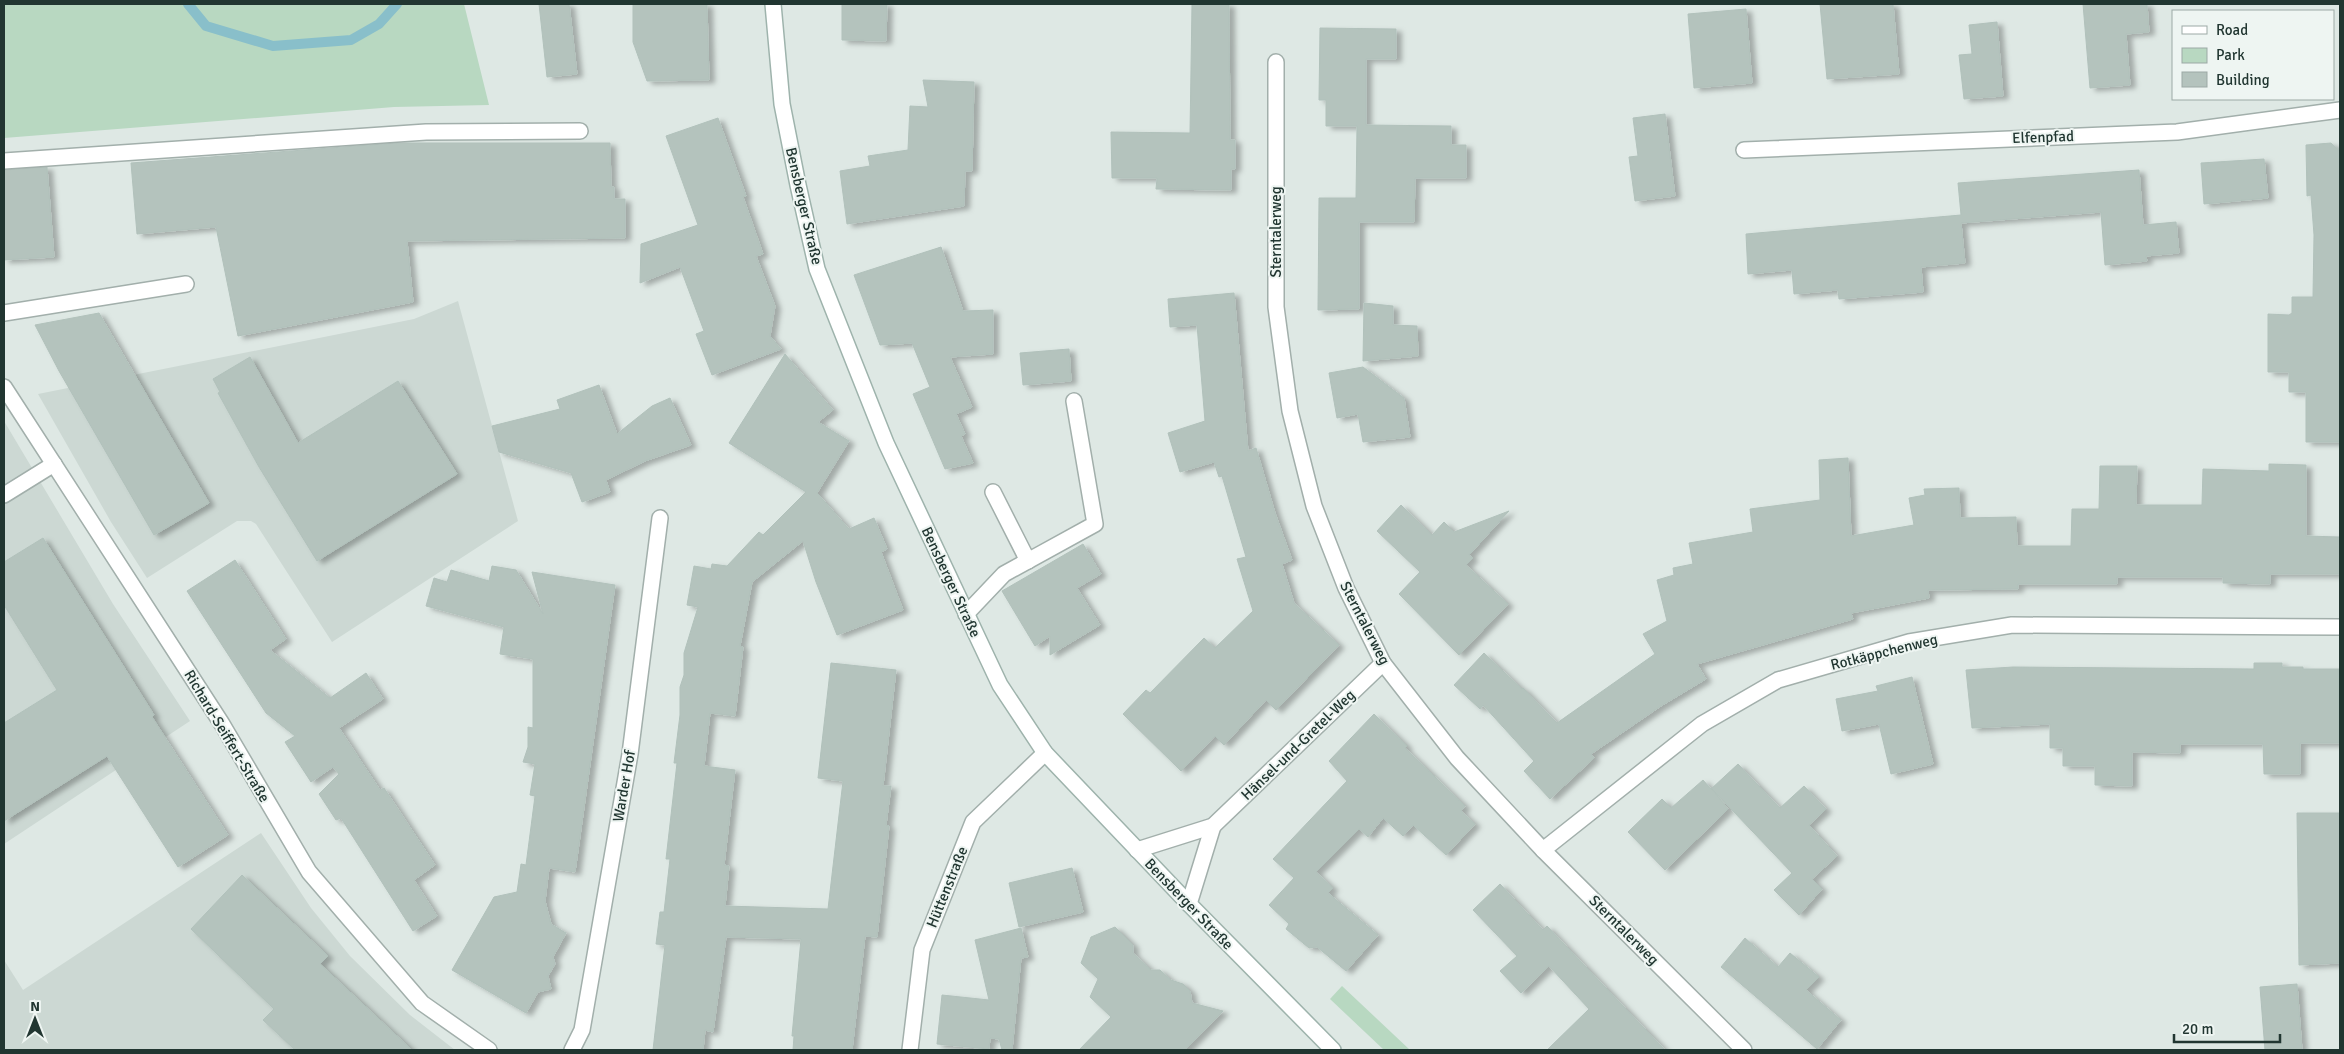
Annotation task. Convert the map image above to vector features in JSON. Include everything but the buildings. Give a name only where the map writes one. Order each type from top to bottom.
[{"type":"street","name":"Bensberger Straße","points":[[773,4],[782,104],[817,269],[886,443],[1000,685],[1045,753],[1189,904],[1333,1050]]},
{"type":"street","name":"Sterntalerweg","points":[[1276,62],[1276,308],[1290,411],[1314,506],[1346,588],[1383,663],[1457,758],[1543,850],[1744,1050]]},
{"type":"street","name":"Elfenpfad","points":[[1744,150],[2178,132],[2340,110]]},
{"type":"street","points":[[4,161],[426,132],[580,131]]},
{"type":"street","points":[[4,313],[186,284]]},
{"type":"street","name":"Richard-Seiffert-Straße","points":[[4,387],[222,724],[309,872],[422,1003],[489,1050]]},
{"type":"street","points":[[966,614],[1004,574],[1095,524],[1074,401]]},
{"type":"street","points":[[4,494],[54,464]]},
{"type":"street","points":[[993,492],[1028,561]]},
{"type":"street","name":"Warder Hof","points":[[572,1050],[582,1030],[630,754],[660,518]]},
{"type":"street","name":"Rotkäppchenweg","points":[[1543,850],[1702,724],[1778,680],[1909,642],[2012,625],[2340,627]]},
{"type":"street","name":"Hänsel-und-Gretel-Weg","points":[[1137,850],[1213,826],[1383,663]]},
{"type":"street","name":"Hüttenstraße","points":[[910,1050],[922,950],[973,822],[1045,753]]},
{"type":"street","name":"Hänsel-und-Gretel-Weg","points":[[1189,904],[1213,826]]},
{"type":"shaded area","points":[[458,301],[518,521],[332,642],[256,524],[251,521],[237,521],[147,578],[111,522],[38,394],[414,319]]},
{"type":"shaded area","points":[[4,421],[113,604],[190,721],[4,844]]},
{"type":"shaded area","points":[[261,833],[311,908],[350,956],[410,1015],[455,1050],[4,1050],[4,960],[23,990]]},
{"type":"green space","points":[[4,4],[464,4],[489,105],[394,107],[4,138]]},
{"type":"green space","points":[[1342,986],[1410,1050],[1384,1050],[1330,999]]},
{"type":"waterway","points":[[188,4],[206,26],[273,46],[351,40],[379,24],[397,4]]}]
